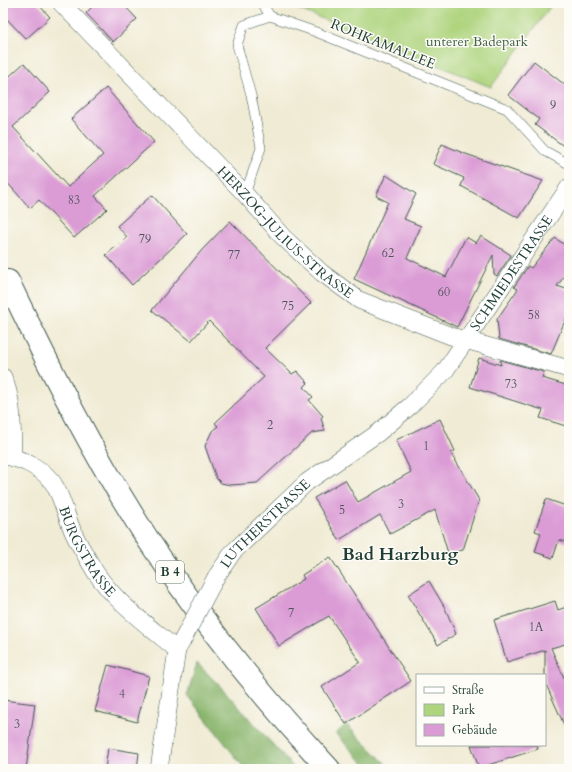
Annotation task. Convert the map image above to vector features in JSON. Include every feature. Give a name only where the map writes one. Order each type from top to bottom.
[{"type":"highway","name":"B 4","points":[[8,281],[76,417],[150,543],[215,634],[266,699],[329,769]]},
{"type":"street","name":"HERZOG-JULIUS-STRASSE","points":[[67,5],[245,194],[283,237],[322,274],[359,300],[451,336],[569,369]]},
{"type":"street","name":"SCHMIEDESTRASSE","points":[[467,340],[569,187]]},
{"type":"street","name":"LUTHERSTRASSE","points":[[159,769],[180,645],[216,577],[233,552],[307,482],[378,433],[410,406],[445,371],[467,340]]},
{"type":"street","points":[[3,377],[7,386],[11,414],[8,456]]},
{"type":"street","name":"BURGSTRASSE","points":[[8,456],[34,466],[56,486],[75,535],[96,572],[114,595],[180,645]]},
{"type":"lane","points":[[245,194],[261,148],[251,95],[237,44],[244,25],[270,16],[262,3]]},
{"type":"lane","name":"ROHKAMALLEE","points":[[270,16],[316,32],[507,109],[545,151],[569,164]]},
{"type":"green space","name":"unterer Badepark","points":[[283,3],[553,3],[491,87]]},
{"type":"green space","points":[[197,663],[220,686],[295,769],[245,769],[187,695]]},
{"type":"green space","points":[[346,724],[391,769],[369,769],[336,734]]},
{"type":"building","points":[[3,3],[37,3],[50,17],[26,39],[3,15]]},
{"type":"building","points":[[96,3],[122,3],[137,19],[113,42],[86,13]]},
{"type":"building","points":[[534,61],[569,88],[569,150],[535,125],[539,119],[508,95]]},
{"type":"building","points":[[24,63],[50,92],[13,127],[68,187],[103,155],[71,119],[106,88],[154,142],[95,196],[107,209],[74,238],[39,200],[30,208],[3,178],[3,82]]},
{"type":"building","points":[[442,144],[463,153],[543,181],[519,218],[461,186],[464,178],[433,164]]},
{"type":"building","points":[[386,175],[416,194],[404,219],[421,226],[407,258],[446,277],[466,237],[476,243],[481,236],[511,255],[497,276],[494,274],[493,255],[457,327],[354,279],[388,202],[376,196]]},
{"type":"building","points":[[152,195],[187,234],[132,285],[106,255],[127,237],[117,226]]},
{"type":"building","points":[[230,221],[311,303],[265,348],[292,374],[297,371],[308,383],[304,387],[313,397],[309,400],[323,416],[321,418],[325,431],[312,433],[257,483],[231,485],[221,483],[216,478],[205,446],[212,431],[218,426],[215,423],[264,377],[209,321],[191,341],[152,310],[202,250]]},
{"type":"building","points":[[555,238],[569,248],[569,270],[557,286],[569,290],[569,311],[551,354],[499,339],[497,319],[518,289],[514,287],[528,266],[531,268]]},
{"type":"building","points":[[479,358],[501,365],[500,360],[544,372],[542,378],[569,386],[569,427],[540,418],[543,410],[470,387]]},
{"type":"building","points":[[440,419],[455,451],[451,453],[479,500],[463,550],[448,553],[435,510],[390,534],[380,515],[339,540],[314,498],[345,480],[358,502],[411,472],[396,440]]},
{"type":"building","points":[[546,499],[569,507],[569,543],[559,540],[553,558],[535,552],[541,533],[535,531]]},
{"type":"building","points":[[330,557],[411,681],[346,724],[322,687],[360,662],[329,616],[279,646],[256,608],[304,579],[302,575]]},
{"type":"building","points":[[429,581],[445,608],[456,634],[438,645],[408,595]]},
{"type":"building","points":[[555,601],[558,610],[569,606],[569,643],[551,648],[569,689],[569,736],[546,684],[545,650],[507,662],[494,620]]},
{"type":"building","points":[[108,665],[149,676],[137,722],[95,711]]},
{"type":"building","points":[[3,700],[35,704],[26,769],[3,769]]},
{"type":"building","points":[[471,746],[537,746],[538,749],[479,768]]},
{"type":"building","points":[[108,748],[139,753],[137,769],[105,769]]},
{"type":"district","name":"Bad Harzburg","points":[[400,554]]}]
